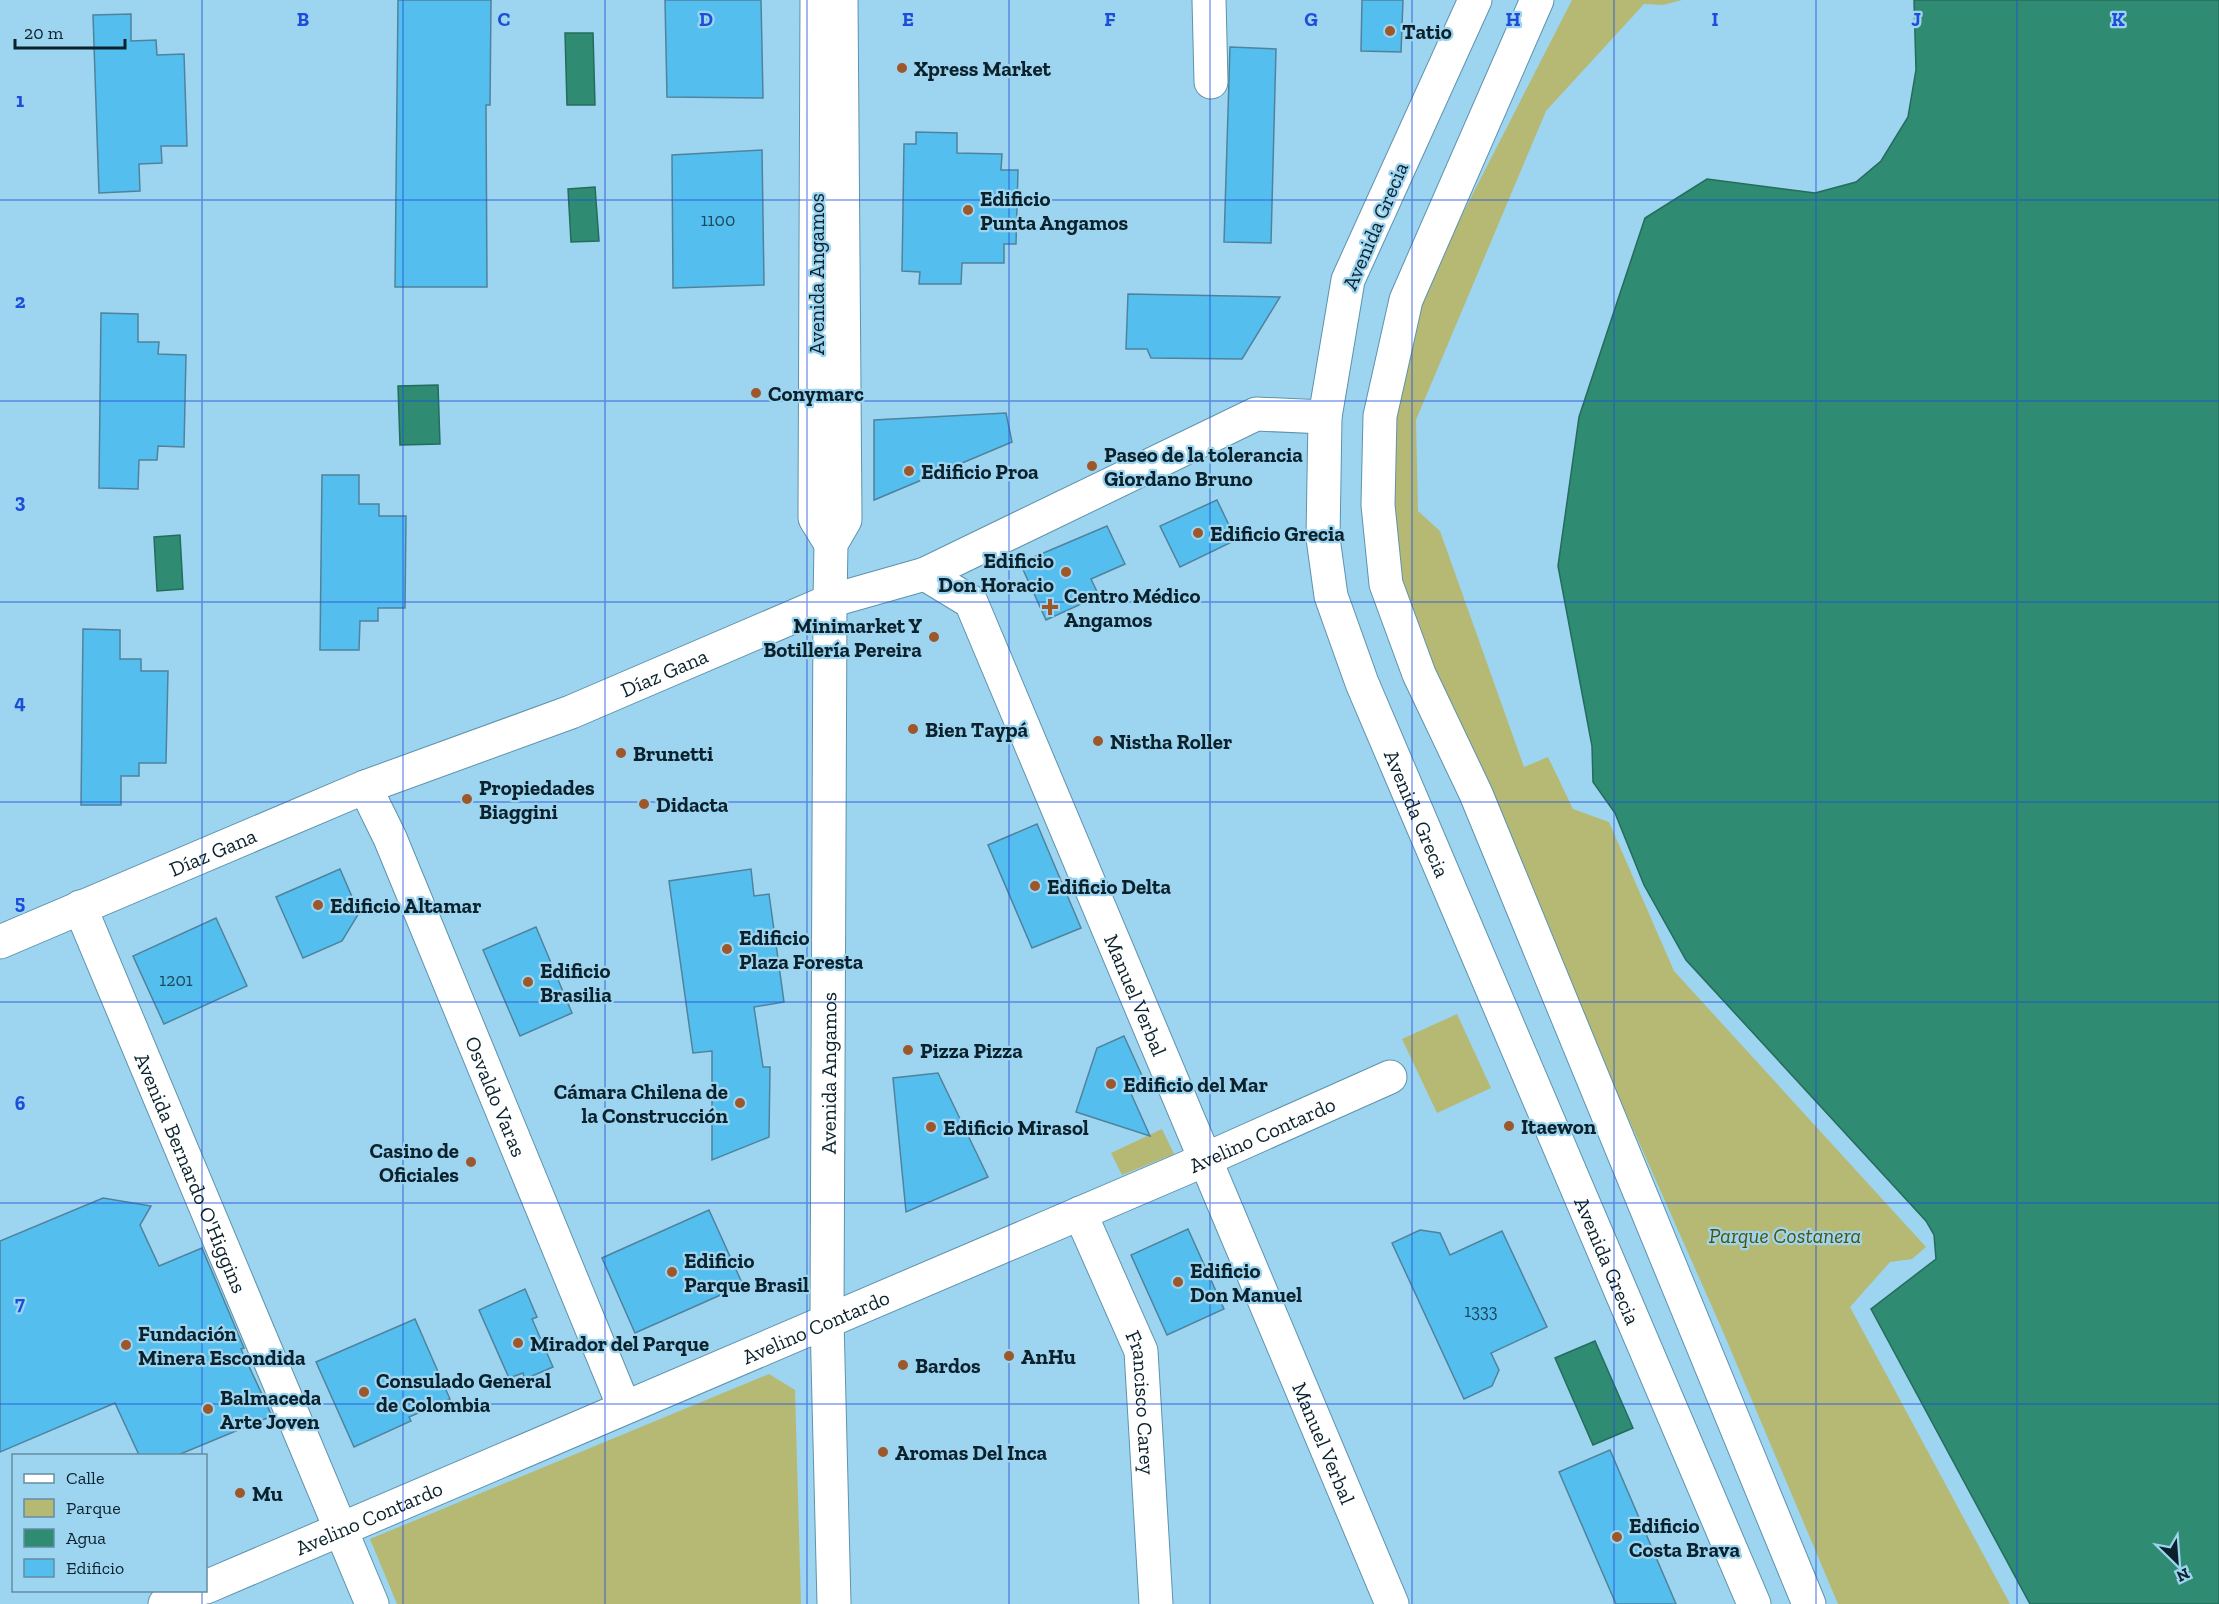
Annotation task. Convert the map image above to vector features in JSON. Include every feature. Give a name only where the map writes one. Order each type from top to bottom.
[{"type":"main road","name":"Avenida Angamos","points":[[817,0],[815,518],[831,543]]},
{"type":"main road","name":"Avenida Angamos","points":[[834,1604],[828,1320],[830,601],[831,543],[845,520],[841,0]]},
{"type":"main road","points":[[1209,0],[1210,82]]},
{"type":"main road","name":"Avenida Grecia","points":[[1475,0],[1348,280],[1325,417],[1323,538],[1331,596],[1359,672],[1754,1604]]},
{"type":"main road","points":[[1537,0],[1406,300],[1380,416],[1378,505],[1386,584],[1419,674],[1476,794],[1809,1604]]},
{"type":"main road","name":"Díaz Gana","points":[[0,942],[365,787],[571,712],[830,601],[925,574],[1256,414],[1325,417]]},
{"type":"main road","name":"Manuel Verbal","points":[[925,574],[971,602],[1392,1604]]},
{"type":"main road","name":"Osvaldo Varas","points":[[365,787],[390,838],[624,1407]]},
{"type":"main road","name":"Avenida Bernardo O'Higgins","points":[[80,907],[372,1604]]},
{"type":"main road","name":"Avelino Contardo","points":[[207,1587],[1080,1213],[1390,1077]]},
{"type":"main road","name":"Francisco Carey","points":[[1080,1213],[1142,1351],[1156,1604]]},
{"type":"main road","points":[[165,1604],[192,1592]]},
{"type":"green space","name":"Parque Costanera","points":[[1572,0],[1682,0],[1663,5],[1644,4],[1546,111],[1416,420],[1418,511],[1440,531],[1524,767],[1548,757],[1573,809],[1609,822],[1674,971],[1926,1247],[1912,1259],[1890,1262],[1850,1307],[2010,1604],[1838,1604],[1721,1327],[1445,705],[1401,597],[1386,506],[1393,414],[1418,301]]},
{"type":"green space","points":[[1457,1014],[1491,1088],[1437,1113],[1402,1039]]},
{"type":"green space","points":[[1162,1129],[1174,1154],[1122,1175],[1111,1153]]},
{"type":"green space","points":[[769,1374],[795,1390],[801,1604],[397,1604],[370,1539]]},
{"type":"water","points":[[1914,0],[2219,0],[2219,1604],[2030,1604],[1871,1309],[1936,1259],[1934,1235],[1926,1221],[1686,960],[1644,885],[1615,813],[1593,782],[1592,746],[1558,566],[1579,417],[1645,218],[1707,179],[1815,193],[1856,182],[1881,161],[1908,117],[1916,70]]},
{"type":"water","points":[[565,33],[593,33],[595,105],[567,105]]},
{"type":"water","points":[[595,187],[599,241],[571,242],[568,189]]},
{"type":"water","points":[[438,385],[440,444],[400,445],[398,386]]},
{"type":"water","points":[[180,535],[183,589],[157,591],[154,537]]},
{"type":"water","points":[[1595,1341],[1633,1428],[1593,1445],[1555,1358]]},
{"type":"building","points":[[398,0],[491,0],[490,105],[486,105],[487,287],[395,287]]},
{"type":"building","points":[[665,0],[761,0],[763,98],[667,97]]},
{"type":"building","points":[[1362,0],[1403,0],[1401,52],[1361,51]]},
{"type":"building","points":[[131,14],[131,41],[156,40],[157,55],[184,54],[187,146],[161,146],[162,163],[139,164],[140,191],[99,193],[93,15]]},
{"type":"building","points":[[1230,47],[1276,49],[1271,243],[1224,242]]},
{"type":"building","name":"Edificio Punta Angamos","points":[[916,132],[957,133],[957,153],[1002,154],[1001,170],[1018,170],[1016,244],[1004,244],[1004,263],[962,263],[961,284],[919,284],[920,272],[902,271],[904,144],[916,144]]},
{"type":"building","points":[[762,150],[764,285],[673,288],[672,155]]},
{"type":"building","points":[[1128,294],[1280,297],[1242,359],[1151,358],[1147,349],[1126,349]]},
{"type":"building","points":[[101,313],[138,314],[138,342],[159,342],[158,354],[186,355],[184,447],[158,446],[157,460],[139,460],[138,489],[99,488]]},
{"type":"building","name":"Edificio Proa","points":[[1006,413],[1012,442],[874,500],[874,420]]},
{"type":"building","points":[[322,475],[359,475],[359,504],[379,504],[379,516],[406,516],[405,608],[378,608],[378,621],[360,621],[359,650],[320,650]]},
{"type":"building","name":"Edificio Grecia","points":[[1217,500],[1236,540],[1180,567],[1160,526]]},
{"type":"building","name":"Edificio Don Horacio","points":[[1107,526],[1125,564],[1091,579],[1099,596],[1046,620],[1020,563]]},
{"type":"building","points":[[83,629],[120,630],[120,659],[141,659],[141,671],[168,671],[166,763],[139,763],[139,776],[121,776],[121,805],[81,805]]},
{"type":"building","name":"Edificio Delta","points":[[1037,824],[1081,928],[1032,948],[988,845]]},
{"type":"building","name":"Edificio Altamar","points":[[340,869],[359,913],[342,941],[303,958],[276,897]]},
{"type":"building","name":"Edificio Plaza Foresta","points":[[751,869],[754,896],[769,894],[784,1002],[754,1007],[763,1067],[770,1067],[769,1137],[712,1160],[712,1051],[693,1053],[669,881]]},
{"type":"building","points":[[216,918],[247,986],[164,1024],[133,956]]},
{"type":"building","name":"Edificio Brasilia","points":[[536,927],[572,1013],[520,1036],[483,950]]},
{"type":"building","name":"Edificio del Mar","points":[[1124,1036],[1144,1080],[1128,1087],[1150,1136],[1076,1112],[1097,1048]]},
{"type":"building","name":"Edificio Mirasol","points":[[938,1073],[988,1177],[906,1212],[893,1078]]},
{"type":"building","name":"Fundación Minera Escondida","points":[[103,1198],[151,1206],[140,1225],[159,1266],[202,1248],[244,1348],[241,1349],[272,1416],[180,1454],[139,1454],[115,1403],[0,1452],[0,1241]]},
{"type":"building","name":"Edificio Parque Brasil","points":[[709,1210],[743,1285],[635,1333],[602,1258]]},
{"type":"building","name":"Edificio Don Manuel","points":[[1188,1229],[1224,1309],[1167,1335],[1131,1255]]},
{"type":"building","points":[[1420,1230],[1440,1233],[1450,1255],[1502,1231],[1547,1327],[1491,1353],[1499,1370],[1492,1386],[1464,1399],[1392,1243]]},
{"type":"building","name":"Mirador del Parque","points":[[525,1289],[537,1317],[532,1319],[553,1367],[525,1379],[523,1373],[509,1378],[479,1310]]},
{"type":"building","points":[[415,1319],[450,1399],[409,1417],[411,1421],[354,1447],[316,1362]]},
{"type":"building","name":"Edificio Costa Brava","points":[[1610,1450],[1676,1604],[1616,1604],[1559,1472]]},
{"type":"place","name":"Tatio","points":[[1390,31]]},
{"type":"place","name":"Xpress Market","points":[[902,68]]},
{"type":"place","name":"Edificio Punta Angamos","points":[[968,210]]},
{"type":"place","name":"Conymarc","points":[[756,393]]},
{"type":"place","name":"Paseo de la tolerancia Giordano Bruno","points":[[1092,466]]},
{"type":"place","name":"Edificio Proa","points":[[909,471]]},
{"type":"place","name":"Edificio Grecia","points":[[1198,533]]},
{"type":"place","name":"Edificio Don Horacio","points":[[1066,572]]},
{"type":"place","name":"Centro Médico Angamos","points":[[1050,607]]},
{"type":"place","name":"Minimarket Y Botillería Pereira","points":[[934,637]]},
{"type":"place","name":"Bien Taypá","points":[[913,729]]},
{"type":"place","name":"Nistha Roller","points":[[1098,741]]},
{"type":"place","name":"Brunetti","points":[[621,753]]},
{"type":"place","name":"Propiedades Biaggini","points":[[467,799]]},
{"type":"place","name":"Didacta","points":[[644,804]]},
{"type":"place","name":"Edificio Delta","points":[[1035,886]]},
{"type":"place","name":"Edificio Altamar","points":[[318,905]]},
{"type":"place","name":"Edificio Plaza Foresta","points":[[727,949]]},
{"type":"place","name":"Edificio Brasilia","points":[[528,982]]},
{"type":"place","name":"Pizza Pizza","points":[[908,1050]]},
{"type":"place","name":"Edificio del Mar","points":[[1111,1084]]},
{"type":"place","name":"Cámara Chilena de la Construcción","points":[[740,1103]]},
{"type":"place","name":"Itaewon","points":[[1509,1126]]},
{"type":"place","name":"Edificio Mirasol","points":[[931,1127]]},
{"type":"place","name":"Casino de Oficiales","points":[[471,1162]]},
{"type":"place","name":"Edificio Parque Brasil","points":[[672,1272]]},
{"type":"place","name":"Edificio Don Manuel","points":[[1178,1282]]},
{"type":"place","name":"Mirador del Parque","points":[[518,1343]]},
{"type":"place","name":"Fundación Minera Escondida","points":[[126,1345]]},
{"type":"place","name":"AnHu","points":[[1009,1356]]},
{"type":"place","name":"Bardos","points":[[903,1365]]},
{"type":"place","name":"Consulado General de Colombia","points":[[364,1392]]},
{"type":"place","name":"Balmaceda Arte Joven","points":[[208,1409]]},
{"type":"place","name":"Aromas Del Inca","points":[[883,1452]]},
{"type":"place","name":"Mu","points":[[240,1493]]},
{"type":"place","name":"Edificio Costa Brava","points":[[1617,1537]]}]
